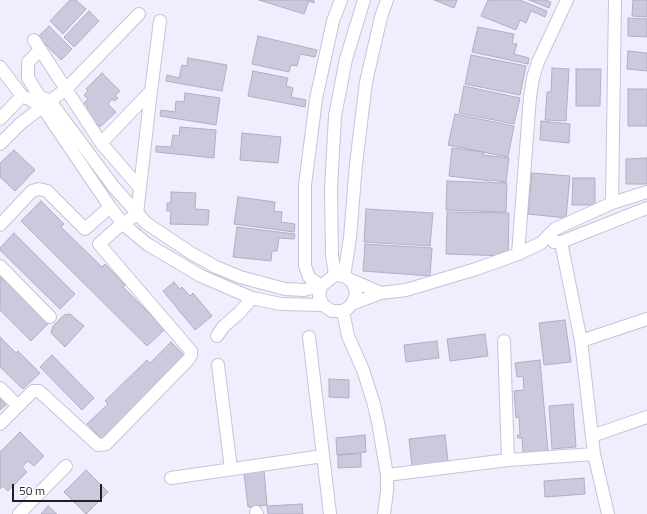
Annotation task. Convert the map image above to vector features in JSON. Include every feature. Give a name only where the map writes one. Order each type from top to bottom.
[{"type":"street","points":[[321,286],[309,277],[305,266],[305,185],[316,99],[333,21],[341,0]]},
{"type":"street","points":[[364,0],[346,59],[335,116],[331,189],[332,255],[343,277],[354,286],[356,292],[355,298],[348,307],[348,336],[363,370],[378,422],[387,476],[384,514]]},
{"type":"street","points":[[343,277],[350,238],[356,164],[366,82],[381,17],[387,0]]},
{"type":"street","points":[[518,254],[530,97],[538,62],[567,0]]},
{"type":"street","points":[[612,203],[615,0]]},
{"type":"street","points":[[0,144],[21,123],[66,90],[139,14]]},
{"type":"street","points":[[99,244],[137,214],[160,22]]},
{"type":"street","points":[[140,188],[101,143],[37,45],[28,62],[28,78],[39,96],[146,224],[191,253],[240,278],[285,290],[304,290],[321,286],[343,277],[381,293]]},
{"type":"street","points":[[0,67],[22,96],[46,104],[110,207],[123,224],[146,244],[201,276],[252,298],[281,304],[323,305],[332,311],[348,307],[381,293],[406,290],[476,269],[518,254],[541,243],[555,229],[612,203],[647,192]]},
{"type":"street","points":[[101,143],[151,91]]},
{"type":"street","points":[[0,119],[22,96]]},
{"type":"street","points":[[0,225],[32,191],[39,189],[47,191],[99,244],[191,351],[188,360],[106,444],[98,446],[39,391],[33,391],[0,424]]},
{"type":"street","points":[[85,229],[110,207]]},
{"type":"street","points":[[541,243],[561,242],[647,208]]},
{"type":"street","points":[[561,242],[581,341],[594,454],[608,514]]},
{"type":"street","points":[[0,266],[50,317]]},
{"type":"street","points":[[321,286],[319,296],[323,305]]},
{"type":"street","points":[[217,336],[252,298]]},
{"type":"street","points":[[581,341],[647,319]]},
{"type":"street","points":[[309,337],[330,514]]},
{"type":"street","points":[[504,341],[508,460]]},
{"type":"street","points":[[218,365],[231,469]]},
{"type":"street","points":[[0,388],[18,406]]},
{"type":"street","points":[[592,436],[647,417]]},
{"type":"street","points":[[387,476],[508,460],[594,454]]},
{"type":"street","points":[[171,478],[323,456]]},
{"type":"street","points":[[19,514],[66,466]]},
{"type":"street","points":[[387,491],[392,514]]},
{"type":"building","points":[[70,0],[76,0],[86,9],[63,34],[50,21]]},
{"type":"building","points":[[259,0],[314,0],[314,3],[309,1],[304,14]]},
{"type":"building","points":[[434,0],[457,0],[454,8]]},
{"type":"building","points":[[488,0],[520,0],[547,11],[545,17],[531,11],[526,23],[520,20],[516,30],[481,16]]},
{"type":"building","points":[[529,0],[545,0],[551,2],[549,8]]},
{"type":"building","points":[[633,0],[647,0],[647,17],[632,16]]},
{"type":"building","points":[[89,11],[99,21],[74,47],[64,37]]},
{"type":"building","points":[[628,18],[647,19],[647,37],[628,36]]},
{"type":"building","points":[[49,26],[72,49],[61,60],[38,37]]},
{"type":"building","points":[[478,27],[514,34],[512,43],[517,44],[514,54],[529,58],[528,64],[472,52]]},
{"type":"building","points":[[258,36],[317,50],[315,57],[300,54],[297,66],[291,65],[289,72],[252,64]]},
{"type":"building","points":[[628,51],[647,53],[647,71],[627,69]]},
{"type":"building","points":[[471,55],[526,66],[520,95],[465,84]]},
{"type":"building","points":[[188,58],[227,65],[222,91],[166,81],[167,75],[179,78],[182,65],[187,66]]},
{"type":"building","points":[[552,68],[569,69],[566,121],[545,120],[547,92],[551,92]]},
{"type":"building","points":[[576,69],[601,69],[600,106],[576,106]]},
{"type":"building","points":[[253,71],[288,78],[286,86],[293,88],[291,97],[306,100],[305,107],[248,96]]},
{"type":"building","points":[[102,73],[120,91],[115,96],[118,98],[114,101],[112,99],[108,104],[116,112],[100,127],[84,111],[88,107],[84,103],[88,99],[84,95],[88,91],[86,89]]},
{"type":"building","points":[[464,86],[520,98],[514,124],[459,113]]},
{"type":"building","points":[[628,89],[647,89],[647,126],[628,126]]},
{"type":"building","points":[[185,93],[220,98],[216,125],[160,116],[161,110],[175,112],[176,101],[184,102]]},
{"type":"building","points":[[455,114],[514,126],[508,157],[448,145]]},
{"type":"building","points":[[541,121],[570,124],[569,143],[540,140]]},
{"type":"building","points":[[180,127],[216,130],[214,158],[156,152],[156,146],[171,147],[173,135],[179,136]]},
{"type":"building","points":[[242,133],[281,137],[278,163],[240,160]]},
{"type":"building","points":[[452,148],[484,152],[483,155],[509,158],[506,182],[449,176]]},
{"type":"building","points":[[14,150],[35,170],[15,191],[0,177],[0,163]]},
{"type":"building","points":[[647,158],[647,184],[626,184],[626,159]]},
{"type":"building","points":[[532,173],[570,176],[566,218],[528,214]]},
{"type":"building","points":[[573,178],[595,178],[595,205],[572,205]]},
{"type":"building","points":[[447,181],[507,183],[506,212],[446,210]]},
{"type":"building","points":[[171,192],[196,193],[195,209],[209,210],[208,225],[170,224],[171,211],[167,211],[167,203],[171,203]]},
{"type":"building","points":[[238,197],[275,202],[274,211],[282,212],[281,222],[295,224],[294,232],[234,224]]},
{"type":"building","points":[[41,201],[64,224],[61,227],[102,267],[105,264],[125,285],[123,287],[165,329],[147,346],[21,221]]},
{"type":"building","points":[[366,209],[433,213],[430,246],[364,242]]},
{"type":"building","points":[[447,212],[509,213],[508,256],[446,254]]},
{"type":"building","points":[[237,227],[295,234],[294,239],[279,238],[277,251],[272,251],[271,261],[233,257]]},
{"type":"building","points":[[14,233],[75,294],[60,309],[0,250],[0,248]]},
{"type":"building","points":[[365,244],[432,248],[430,276],[363,271]]},
{"type":"building","points":[[0,277],[5,282],[7,280],[49,323],[31,341],[0,310]]},
{"type":"building","points":[[174,282],[180,289],[182,287],[190,296],[193,293],[212,316],[195,330],[163,291]]},
{"type":"building","points":[[70,314],[84,326],[65,347],[51,333],[53,326],[64,315]]},
{"type":"building","points":[[565,320],[571,362],[544,365],[539,323]]},
{"type":"building","points":[[485,334],[488,356],[450,361],[447,339]]},
{"type":"building","points":[[0,337],[16,353],[18,351],[40,373],[23,389],[0,367]]},
{"type":"building","points":[[437,341],[439,358],[406,362],[404,345]]},
{"type":"building","points":[[171,342],[188,359],[164,377],[123,417],[126,421],[105,442],[87,424],[108,404],[105,401],[147,360],[150,363]]},
{"type":"building","points":[[52,355],[94,398],[82,410],[40,367]]},
{"type":"building","points":[[540,360],[548,451],[523,453],[522,438],[518,438],[517,435],[520,435],[519,417],[516,418],[514,391],[524,390],[523,376],[517,377],[515,363]]},
{"type":"building","points":[[329,379],[349,380],[349,398],[329,397]]},
{"type":"building","points":[[0,399],[6,405],[0,410]]},
{"type":"building","points":[[573,404],[576,447],[552,449],[549,406]]},
{"type":"building","points":[[20,432],[44,456],[34,466],[28,461],[22,467],[27,472],[8,491],[3,486],[0,489],[0,452]]},
{"type":"building","points":[[365,435],[366,452],[337,455],[336,438]]},
{"type":"building","points":[[445,435],[448,461],[412,466],[409,439]]},
{"type":"building","points":[[361,454],[361,467],[338,468],[338,455]]},
{"type":"building","points":[[86,470],[108,492],[86,514],[64,492]]},
{"type":"building","points":[[264,470],[267,505],[248,507],[244,473]]},
{"type":"building","points":[[584,478],[585,494],[545,497],[544,481]]},
{"type":"building","points":[[302,504],[303,514],[268,514],[267,506]]},
{"type":"building","points":[[48,506],[57,514],[41,514]]}]
